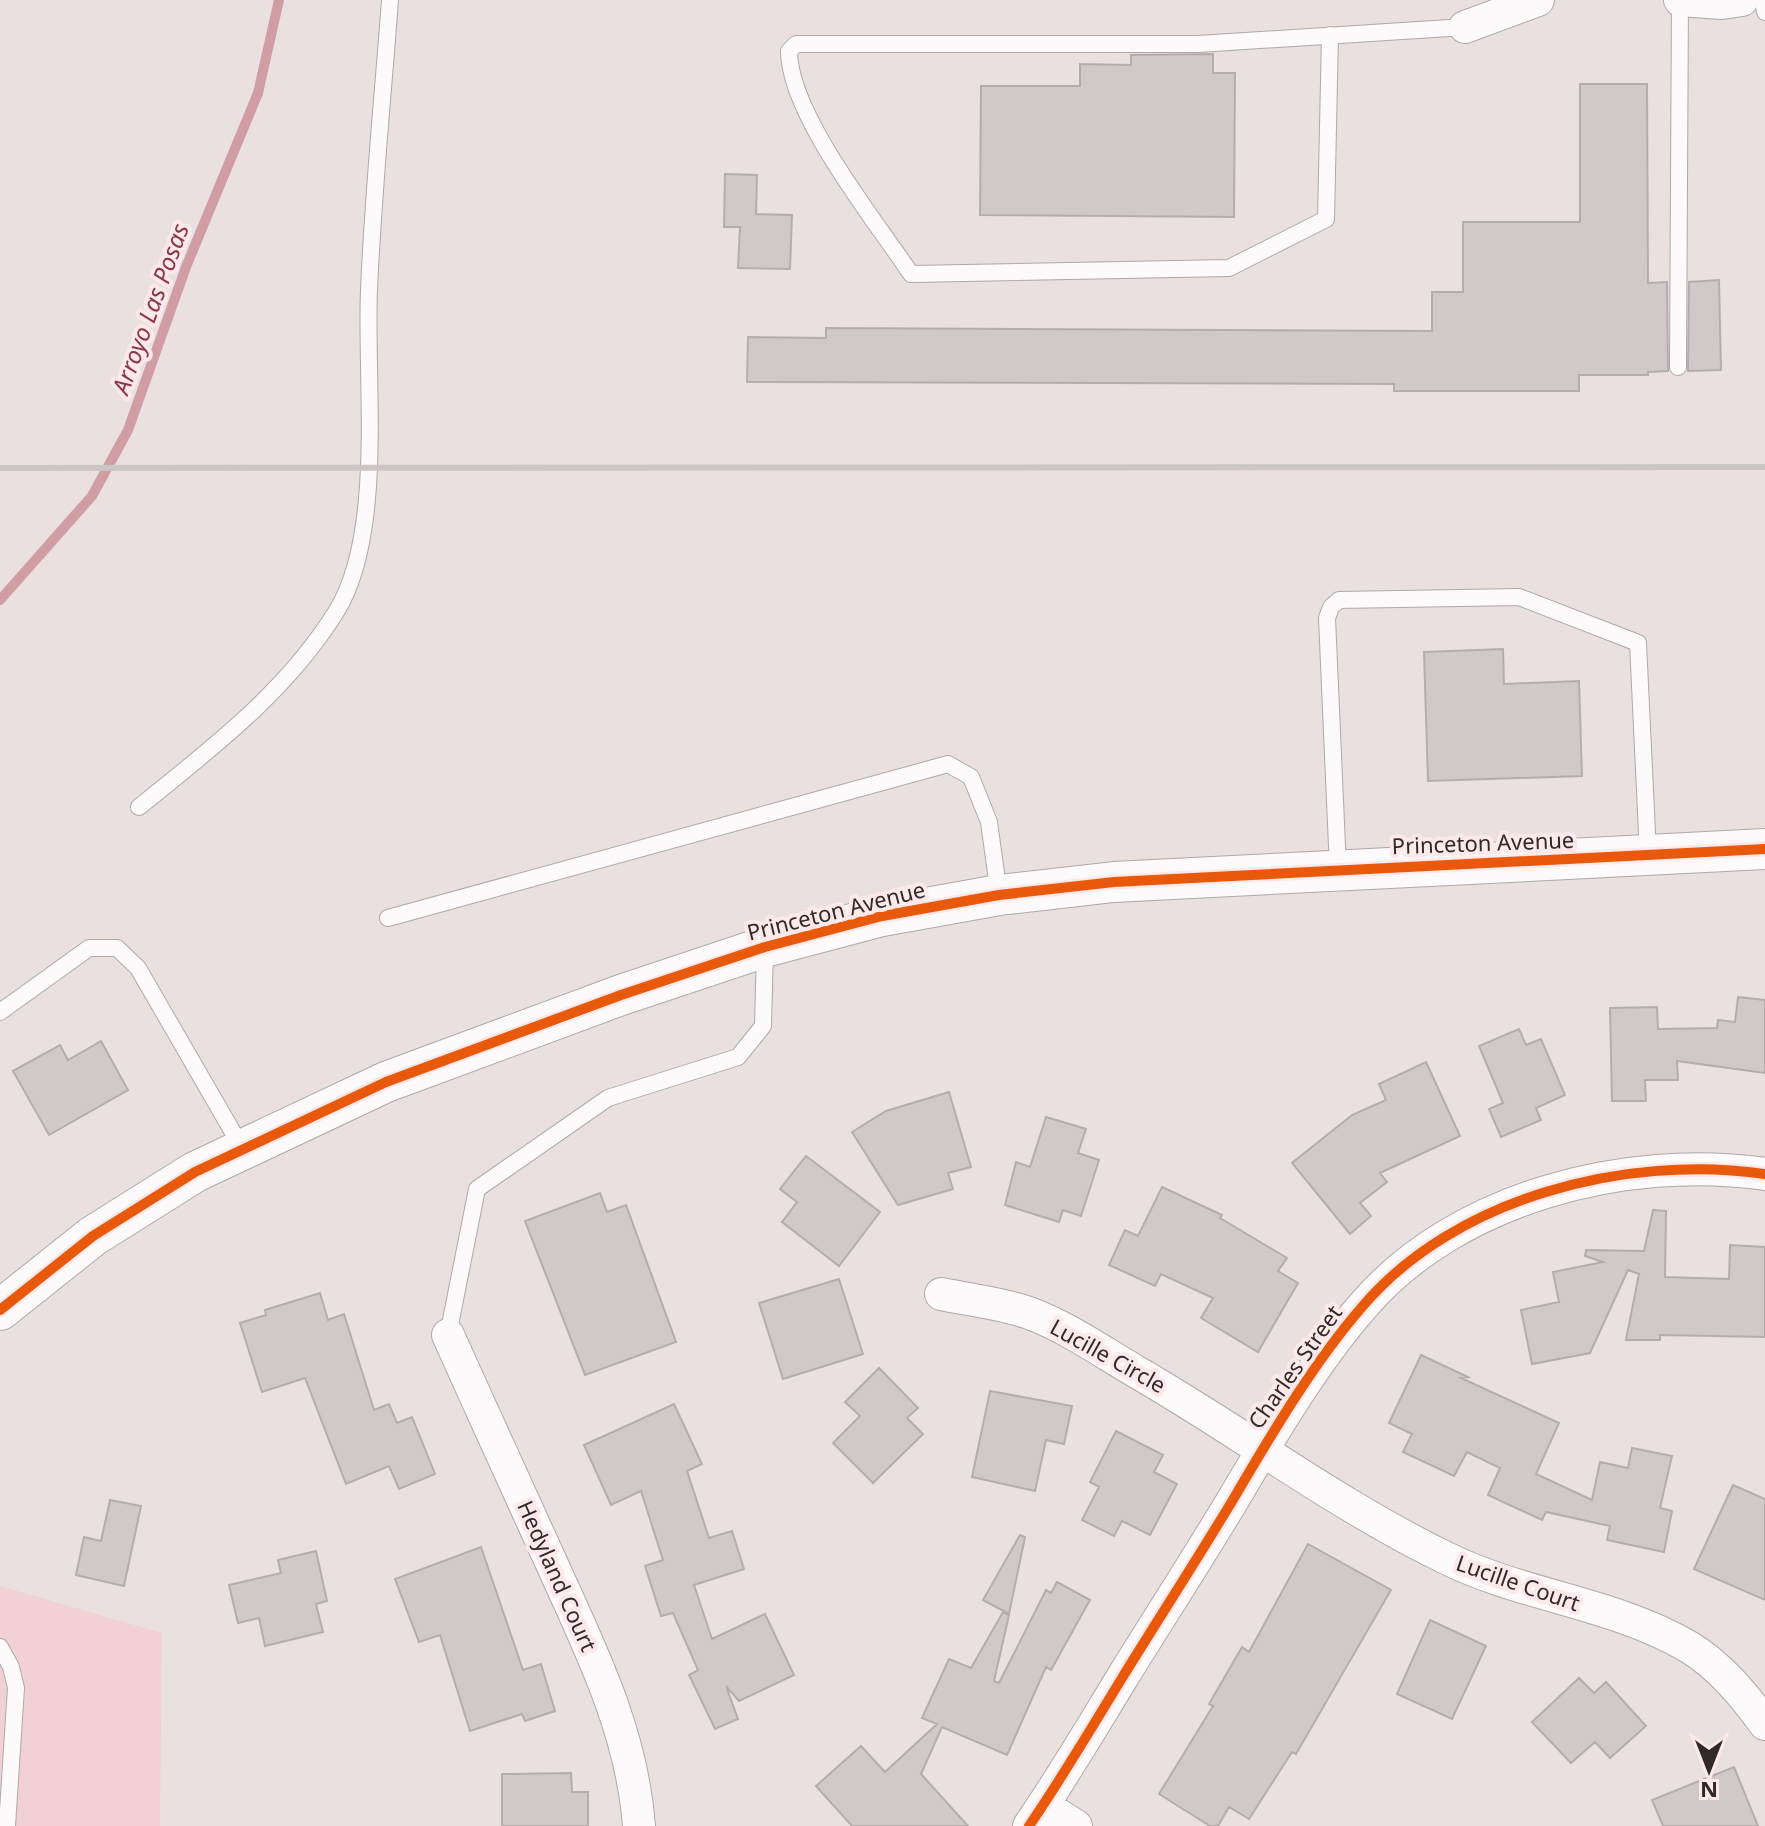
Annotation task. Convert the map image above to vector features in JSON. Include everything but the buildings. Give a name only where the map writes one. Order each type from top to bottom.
[{"type":"street","points":[[1484,14],[1538,0]]},
{"type":"street","points":[[1680,0],[1722,3],[1742,0]]},
{"type":"street","name":"Princeton Avenue","points":[[0,1310],[93,1236],[195,1172],[386,1082],[621,995],[765,947],[882,916],[999,895],[1114,882],[1765,849]]},
{"type":"street","name":"Charles Street","points":[[1036,1816],[1262,1447],[1362,1306],[1420,1255],[1464,1226],[1523,1199],[1572,1183],[1684,1168],[1721,1167],[1765,1174]]},
{"type":"street","name":"Lucille Circle","points":[[941,1294],[1027,1312],[1057,1325],[1262,1447]]},
{"type":"street","name":"Hedyland Court","points":[[448,1335],[595,1660],[626,1739],[636,1784],[639,1826]]},
{"type":"street","name":"Lucille Court","points":[[1262,1447],[1361,1512],[1445,1558],[1485,1575],[1647,1628],[1688,1647],[1731,1681],[1765,1724]]},
{"type":"street","points":[[1036,1816],[1076,1826]]},
{"type":"lane","points":[[139,807],[246,721],[302,658],[337,610],[360,551],[368,465],[369,290],[390,0]]},
{"type":"lane","points":[[1678,367],[1680,0]]},
{"type":"lane","points":[[1763,0],[1765,12]]},
{"type":"lane","points":[[1330,35],[1326,219],[1229,268],[911,274],[805,113],[789,61],[789,51],[796,44],[1198,44],[1330,35],[1484,14]]},
{"type":"lane","points":[[1338,869],[1327,618],[1331,607],[1339,600],[1519,597],[1638,643],[1648,856]]},
{"type":"lane","points":[[388,918],[948,764],[971,777],[989,822],[999,895]]},
{"type":"lane","points":[[448,1335],[477,1189],[608,1098],[738,1057],[763,1026],[765,947]]},
{"type":"lane","points":[[0,1012],[89,948],[117,948],[138,968],[243,1149]]},
{"type":"lane","points":[[0,1647],[11,1667],[16,1688],[7,1826]]},
{"type":"shaded area","points":[[0,1586],[162,1633],[160,1826],[0,1826]]},
{"type":"waterway","name":"Arroyo Las Posas","points":[[0,600],[92,496],[128,430],[186,267],[258,93],[279,0]]},
{"type":"railway","points":[[0,468],[1765,467]]},
{"type":"cycle path","points":[[0,1310],[93,1236],[195,1172],[386,1082],[621,995],[765,947],[882,916],[999,895],[1114,882],[1765,849]]},
{"type":"cycle path","points":[[1029,1826],[1310,1375],[1344,1328],[1400,1269],[1445,1237],[1494,1211],[1547,1192],[1601,1178],[1657,1171],[1712,1169],[1765,1174]]}]
